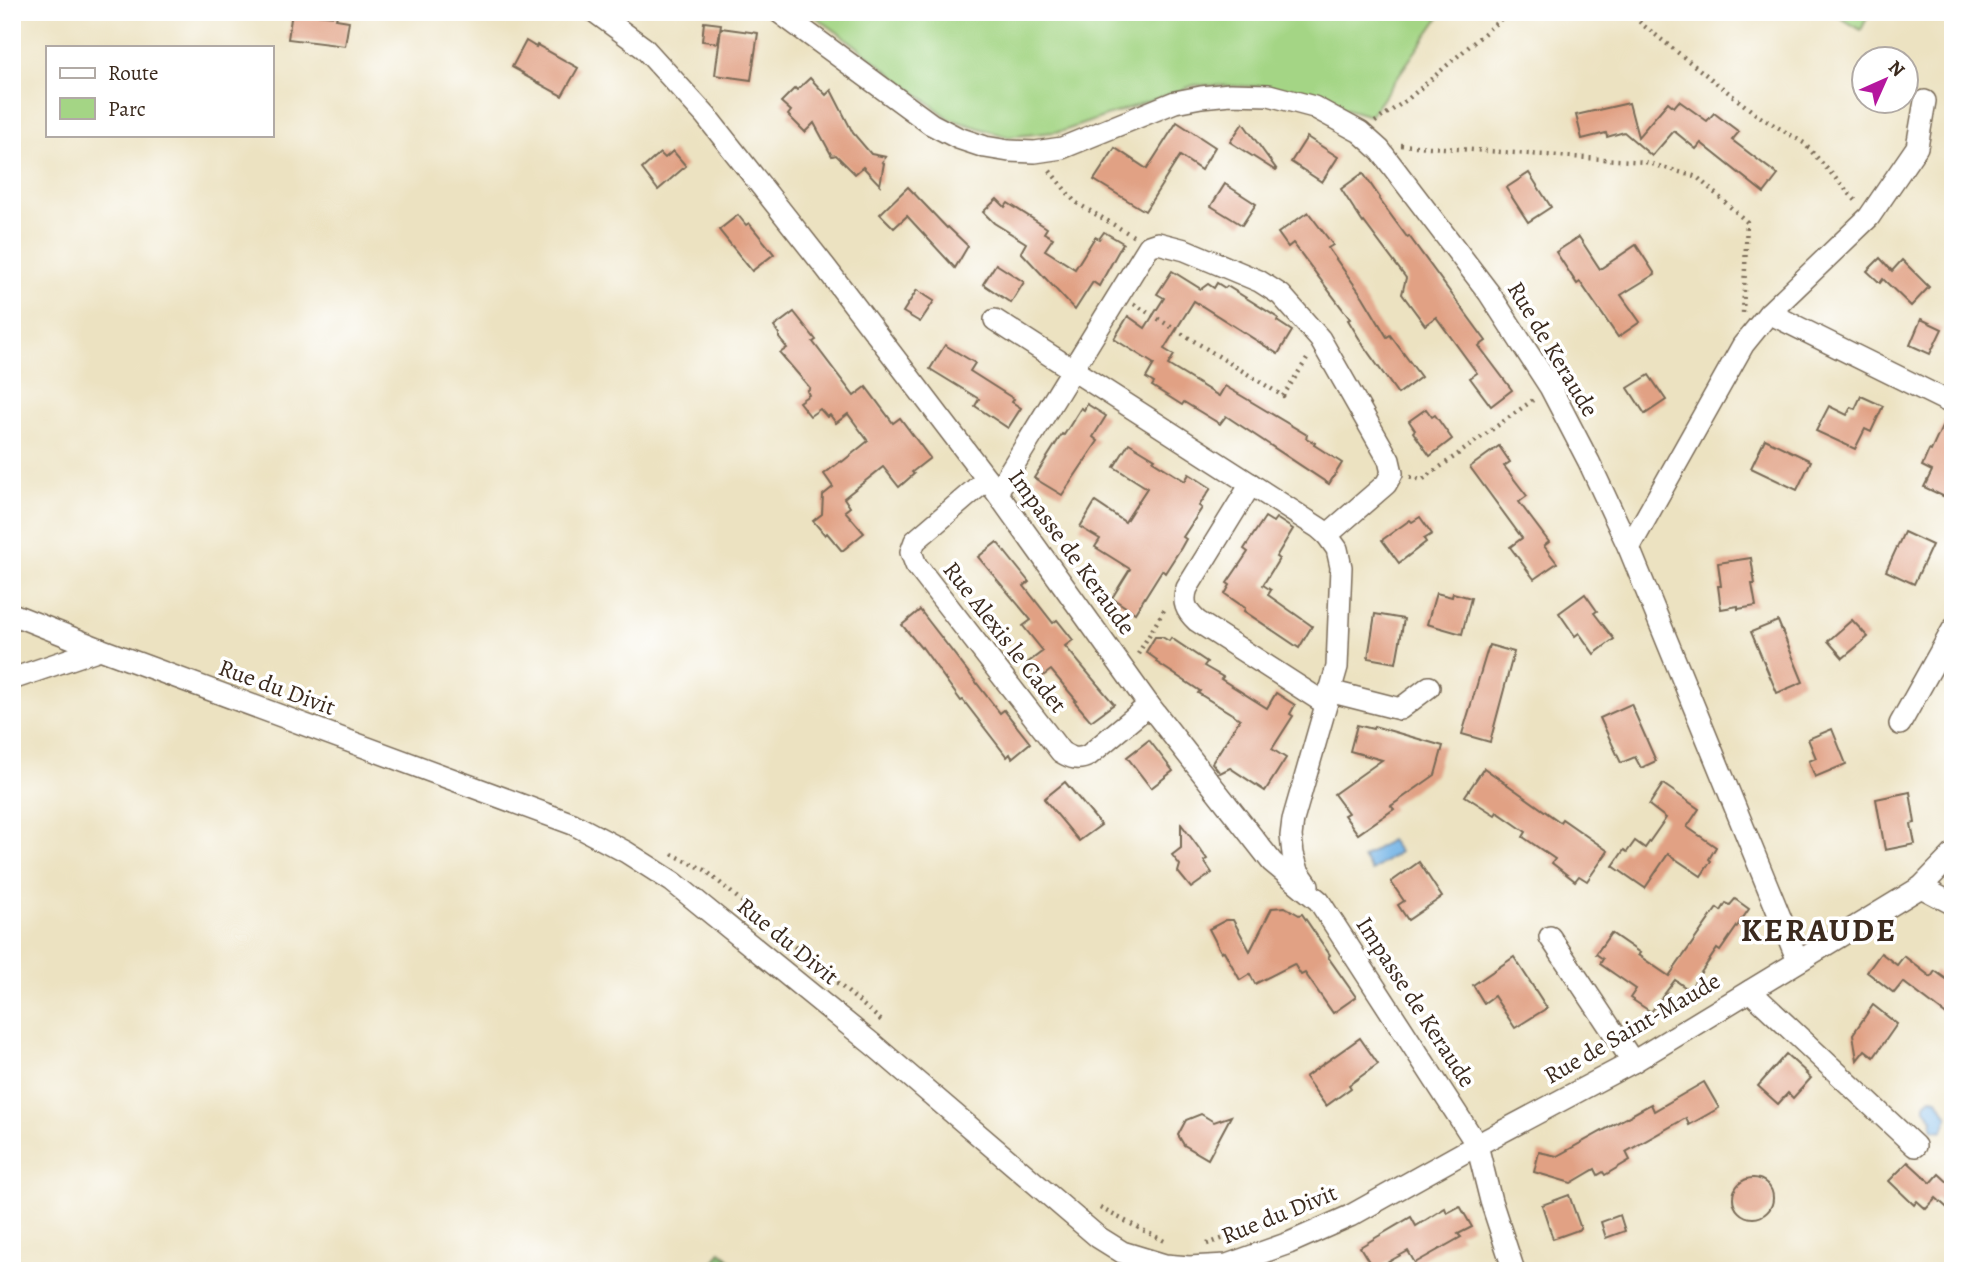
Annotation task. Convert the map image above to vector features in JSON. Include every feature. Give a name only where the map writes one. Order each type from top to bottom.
[{"type":"street","name":"Impasse de Keraude","points":[[595,12],[644,48],[706,116],[827,268],[992,485],[1149,705],[1272,862],[1319,901],[1477,1145]]},
{"type":"street","name":"Rue de Keraude","points":[[779,12],[930,124],[958,138],[985,147],[1035,152],[1062,148],[1175,102],[1230,94],[1269,95],[1314,107],[1360,132],[1380,150],[1489,293],[1550,387],[1629,548],[1798,961]]},
{"type":"street","points":[[1629,548],[1742,345],[1769,313],[1869,216],[1917,147],[1925,101]]},
{"type":"street","points":[[992,485],[1072,369],[1149,246],[1158,243],[1185,250],[1259,281],[1287,301],[1320,339],[1389,460],[1392,473],[1386,484],[1327,535]]},
{"type":"street","points":[[1769,313],[1953,404]]},
{"type":"street","points":[[995,320],[1251,484],[1327,535],[1337,549],[1341,567],[1337,667],[1297,802],[1291,836],[1298,871],[1319,901]]},
{"type":"street","points":[[1251,484],[1187,588],[1184,596],[1189,614],[1327,697],[1400,709],[1429,687]]},
{"type":"street","name":"Rue Alexis le Cadet","points":[[992,485],[915,541],[911,552],[916,565],[1061,752],[1069,757],[1077,759],[1088,755],[1149,705]]},
{"type":"street","name":"Rue du Divit","points":[[12,614],[573,824],[626,852],[683,890],[876,1047],[1098,1237],[1122,1252],[1166,1265],[1227,1265],[1289,1243],[1350,1216],[1477,1145]]},
{"type":"street","points":[[1900,724],[1953,629]]},
{"type":"street","points":[[12,678],[100,649]]},
{"type":"street","name":"Rue de Saint-Maude","points":[[1477,1145],[1633,1062],[1921,887],[1953,854]]},
{"type":"street","points":[[1921,887],[1953,904]]},
{"type":"street","points":[[1550,937],[1633,1062]]},
{"type":"street","points":[[1749,990],[1915,1146]]},
{"type":"street","points":[[1477,1145],[1490,1201],[1514,1271]]},
{"type":"path","points":[[1360,132],[1408,99],[1509,12]]},
{"type":"path","points":[[1629,12],[1757,116],[1804,143],[1869,216]]},
{"type":"path","points":[[1380,150],[1398,145],[1645,162],[1697,177],[1747,222],[1742,345]]},
{"type":"path","points":[[1035,152],[1075,202],[1149,246]]},
{"type":"path","points":[[1118,295],[1283,396],[1320,339]]},
{"type":"path","points":[[1392,473],[1422,480],[1550,387]]},
{"type":"path","points":[[1126,673],[1164,610],[1185,605]]},
{"type":"green space","points":[[809,12],[1443,12],[1370,116],[1273,87],[1195,85],[1063,131],[1008,137],[950,119]]},
{"type":"green space","points":[[1831,12],[1870,12],[1861,30]]},
{"type":"green space","points":[[721,1251],[742,1271],[708,1271]]},
{"type":"water","points":[[1390,840],[1399,852],[1372,871],[1363,858]]},
{"type":"water","points":[[1931,1098],[1938,1099],[1948,1117],[1943,1131],[1934,1130],[1933,1119],[1925,1109],[1925,1103]]},
{"type":"building","points":[[292,12],[337,16],[336,19],[349,21],[345,46],[288,39]]},
{"type":"building","points":[[704,22],[721,24],[718,43],[702,41]]},
{"type":"building","points":[[721,28],[758,33],[751,80],[715,75]]},
{"type":"building","points":[[526,41],[578,68],[562,96],[512,67]]},
{"type":"building","points":[[810,78],[826,95],[831,90],[853,133],[871,154],[886,157],[882,162],[880,185],[863,167],[855,174],[836,155],[832,156],[814,123],[805,132],[788,115],[791,111],[781,102]]},
{"type":"building","points":[[1679,101],[1707,121],[1714,113],[1739,132],[1732,140],[1778,175],[1764,193],[1701,143],[1696,149],[1674,131],[1652,156],[1624,132],[1607,137],[1606,133],[1582,139],[1576,115],[1629,103],[1638,137],[1668,102],[1674,107]]},
{"type":"building","points":[[1177,122],[1215,147],[1201,170],[1180,156],[1145,211],[1094,180],[1115,148],[1147,169]]},
{"type":"building","points":[[1243,123],[1277,170],[1276,171],[1230,142]]},
{"type":"building","points":[[1307,137],[1338,157],[1322,182],[1291,162]]},
{"type":"building","points":[[673,151],[686,166],[658,190],[642,169],[660,153],[665,158]]},
{"type":"building","points":[[1363,173],[1379,199],[1486,341],[1479,346],[1512,390],[1491,406],[1470,378],[1477,373],[1436,317],[1425,325],[1402,294],[1406,278],[1363,223],[1341,189]]},
{"type":"building","points":[[1529,173],[1551,207],[1528,222],[1506,188]]},
{"type":"building","points":[[1225,184],[1256,204],[1242,225],[1211,206]]},
{"type":"building","points":[[908,187],[968,246],[955,268],[907,216],[894,228],[880,214]]},
{"type":"building","points":[[997,199],[1005,207],[1008,203],[1047,228],[1044,233],[1053,238],[1045,250],[1075,269],[1095,237],[1099,239],[1104,232],[1123,243],[1099,286],[1093,282],[1075,310],[1021,252],[1026,243],[994,223],[983,212]]},
{"type":"building","points":[[1308,212],[1333,245],[1328,248],[1387,337],[1390,335],[1421,377],[1398,394],[1365,348],[1348,320],[1350,319],[1293,243],[1288,247],[1278,233]]},
{"type":"building","points":[[738,215],[746,225],[749,223],[774,254],[752,271],[719,230]]},
{"type":"building","points":[[1579,237],[1600,269],[1636,245],[1655,274],[1621,295],[1640,322],[1618,337],[1556,252]]},
{"type":"building","points":[[1880,258],[1892,271],[1902,260],[1929,287],[1911,306],[1883,279],[1880,283],[1867,271]]},
{"type":"building","points":[[996,264],[1024,282],[1011,303],[983,284]]},
{"type":"building","points":[[1172,271],[1201,289],[1208,284],[1214,288],[1217,283],[1225,288],[1227,286],[1278,318],[1277,321],[1292,331],[1278,354],[1194,301],[1164,349],[1174,355],[1168,365],[1219,396],[1225,386],[1307,435],[1306,438],[1315,443],[1314,445],[1342,463],[1329,484],[1226,416],[1220,424],[1152,386],[1154,383],[1146,378],[1154,364],[1114,339],[1128,316],[1145,328],[1164,298],[1157,294]]},
{"type":"building","points":[[917,290],[934,301],[920,322],[903,312]]},
{"type":"building","points":[[794,312],[854,396],[866,387],[893,423],[900,418],[930,458],[899,487],[883,467],[844,498],[850,507],[845,511],[864,533],[842,551],[813,521],[822,514],[823,495],[833,487],[824,474],[868,441],[848,414],[836,423],[820,409],[810,416],[799,402],[809,395],[807,391],[810,388],[780,353],[787,348],[774,327]]},
{"type":"building","points":[[1921,319],[1942,329],[1930,354],[1910,345]]},
{"type":"building","points":[[945,345],[975,363],[970,371],[1014,399],[1012,402],[1021,408],[1008,428],[975,406],[979,399],[930,369]]},
{"type":"building","points":[[1649,375],[1666,400],[1645,414],[1628,388]]},
{"type":"building","points":[[1861,396],[1883,406],[1871,432],[1865,429],[1855,449],[1816,431],[1829,406],[1847,415],[1851,407],[1855,409]]},
{"type":"building","points":[[1087,404],[1106,416],[1093,437],[1098,441],[1062,495],[1034,478],[1062,434],[1064,435],[1081,408],[1084,410]]},
{"type":"building","points":[[1426,409],[1432,417],[1435,415],[1452,439],[1430,456],[1413,432],[1415,430],[1409,421]]},
{"type":"building","points":[[1947,416],[1953,417],[1953,501],[1924,487],[1932,471],[1922,466]]},
{"type":"building","points":[[1765,439],[1811,461],[1797,490],[1751,468]]},
{"type":"building","points":[[1129,443],[1185,481],[1189,474],[1211,488],[1199,506],[1202,508],[1183,537],[1186,539],[1181,548],[1165,573],[1162,570],[1135,613],[1112,598],[1130,569],[1095,547],[1100,539],[1080,527],[1095,502],[1125,522],[1147,488],[1114,467]]},
{"type":"building","points":[[1499,446],[1510,462],[1504,466],[1527,496],[1519,502],[1549,542],[1544,546],[1557,563],[1534,579],[1510,547],[1522,538],[1470,467]]},
{"type":"building","points":[[1265,517],[1273,522],[1276,518],[1293,529],[1263,585],[1271,590],[1268,595],[1312,626],[1299,648],[1244,611],[1245,608],[1225,594],[1230,585],[1227,583],[1248,552],[1244,549]]},
{"type":"building","points":[[1420,517],[1432,534],[1399,563],[1382,540],[1410,520],[1412,522]]},
{"type":"building","points":[[1904,532],[1932,545],[1914,584],[1886,571]]},
{"type":"building","points":[[997,542],[1029,582],[1024,586],[1053,623],[1057,620],[1073,640],[1065,646],[1114,704],[1091,721],[1051,670],[1039,679],[1026,664],[1043,651],[1023,626],[1031,620],[978,557]]},
{"type":"building","points":[[1751,558],[1756,606],[1721,609],[1718,563]]},
{"type":"building","points":[[1436,593],[1452,597],[1453,593],[1471,598],[1462,634],[1427,624]]},
{"type":"building","points":[[1585,594],[1597,611],[1594,613],[1614,639],[1594,654],[1579,633],[1575,636],[1559,613]]},
{"type":"building","points":[[920,610],[1000,713],[1004,710],[1030,743],[1012,758],[1010,754],[1007,757],[902,625]]},
{"type":"building","points":[[1375,614],[1404,619],[1396,663],[1368,658]]},
{"type":"building","points":[[1852,620],[1868,637],[1843,658],[1828,641]]},
{"type":"building","points":[[1778,621],[1803,682],[1777,693],[1751,632]]},
{"type":"building","points":[[1155,637],[1169,641],[1171,638],[1207,662],[1204,666],[1223,677],[1221,679],[1267,708],[1276,693],[1295,705],[1290,714],[1293,716],[1272,749],[1286,758],[1265,791],[1230,768],[1220,773],[1212,763],[1240,719],[1156,662],[1157,660],[1146,652]]},
{"type":"building","points":[[1489,645],[1514,652],[1490,742],[1462,734]]},
{"type":"building","points":[[1631,704],[1656,761],[1641,768],[1635,757],[1621,763],[1600,718]]},
{"type":"building","points":[[1357,725],[1373,729],[1374,726],[1443,746],[1435,775],[1391,806],[1394,809],[1358,834],[1344,815],[1348,813],[1334,794],[1382,760],[1350,751]]},
{"type":"building","points":[[1832,729],[1846,764],[1815,777],[1809,761],[1816,758],[1808,739]]},
{"type":"building","points":[[1149,740],[1173,771],[1151,788],[1127,757]]},
{"type":"building","points":[[1484,768],[1560,822],[1562,819],[1608,851],[1587,881],[1579,876],[1575,881],[1552,863],[1555,859],[1523,837],[1526,832],[1497,812],[1495,815],[1465,796]]},
{"type":"building","points":[[1065,782],[1101,825],[1079,841],[1044,799]]},
{"type":"building","points":[[1663,784],[1699,809],[1687,827],[1716,847],[1701,876],[1668,854],[1645,888],[1613,866],[1624,850],[1627,852],[1635,841],[1645,848],[1666,818],[1649,805]]},
{"type":"building","points":[[1910,792],[1915,844],[1885,850],[1876,799]]},
{"type":"building","points":[[1181,824],[1207,859],[1204,861],[1212,873],[1191,888],[1178,872],[1180,865],[1172,855],[1181,848]]},
{"type":"building","points":[[1419,862],[1442,897],[1408,920],[1398,905],[1404,901],[1391,882]]},
{"type":"building","points":[[1735,899],[1749,909],[1720,951],[1717,949],[1689,990],[1675,980],[1651,1012],[1630,998],[1636,989],[1600,964],[1603,959],[1596,954],[1611,933],[1669,976],[1717,908],[1721,911],[1726,903],[1730,905]]},
{"type":"building","points":[[1285,907],[1302,914],[1356,997],[1333,1013],[1305,973],[1301,975],[1294,964],[1255,984],[1250,974],[1240,980],[1209,929],[1226,920],[1233,920],[1250,951],[1272,908]]},
{"type":"building","points":[[1881,953],[1897,965],[1904,956],[1931,977],[1935,971],[1953,984],[1953,1020],[1903,982],[1894,993],[1867,972]]},
{"type":"building","points":[[1514,957],[1547,1008],[1515,1028],[1494,996],[1484,1003],[1473,985]]},
{"type":"building","points":[[1873,1005],[1897,1024],[1874,1057],[1865,1050],[1857,1060],[1853,1034]]},
{"type":"building","points":[[1360,1038],[1378,1064],[1326,1106],[1305,1077]]},
{"type":"building","points":[[1786,1054],[1811,1078],[1793,1098],[1788,1093],[1778,1104],[1758,1086]]},
{"type":"building","points":[[1704,1082],[1719,1108],[1689,1125],[1686,1118],[1626,1152],[1630,1160],[1605,1175],[1603,1172],[1598,1175],[1595,1169],[1571,1183],[1534,1172],[1539,1152],[1557,1156],[1651,1104],[1654,1111]]},
{"type":"building","points":[[1201,1114],[1214,1122],[1231,1116],[1208,1159],[1184,1145],[1178,1135],[1186,1120]]},
{"type":"building","points":[[1908,1162],[1931,1183],[1939,1174],[1953,1187],[1953,1213],[1936,1198],[1926,1209],[1917,1201],[1914,1205],[1889,1181]]},
{"type":"building","points":[[1753,1178],[1767,1184],[1773,1198],[1767,1212],[1753,1218],[1739,1212],[1733,1198],[1739,1184]]},
{"type":"building","points":[[1569,1195],[1581,1229],[1553,1239],[1542,1205]]},
{"type":"building","points":[[1460,1206],[1472,1227],[1458,1234],[1461,1237],[1415,1263],[1408,1251],[1374,1270],[1360,1247],[1411,1217],[1416,1226],[1445,1208],[1447,1213]]},
{"type":"building","points":[[1620,1215],[1625,1231],[1606,1238],[1601,1222]]},
{"type":"district","name":"KERAUDE","points":[[1819,930]]}]
